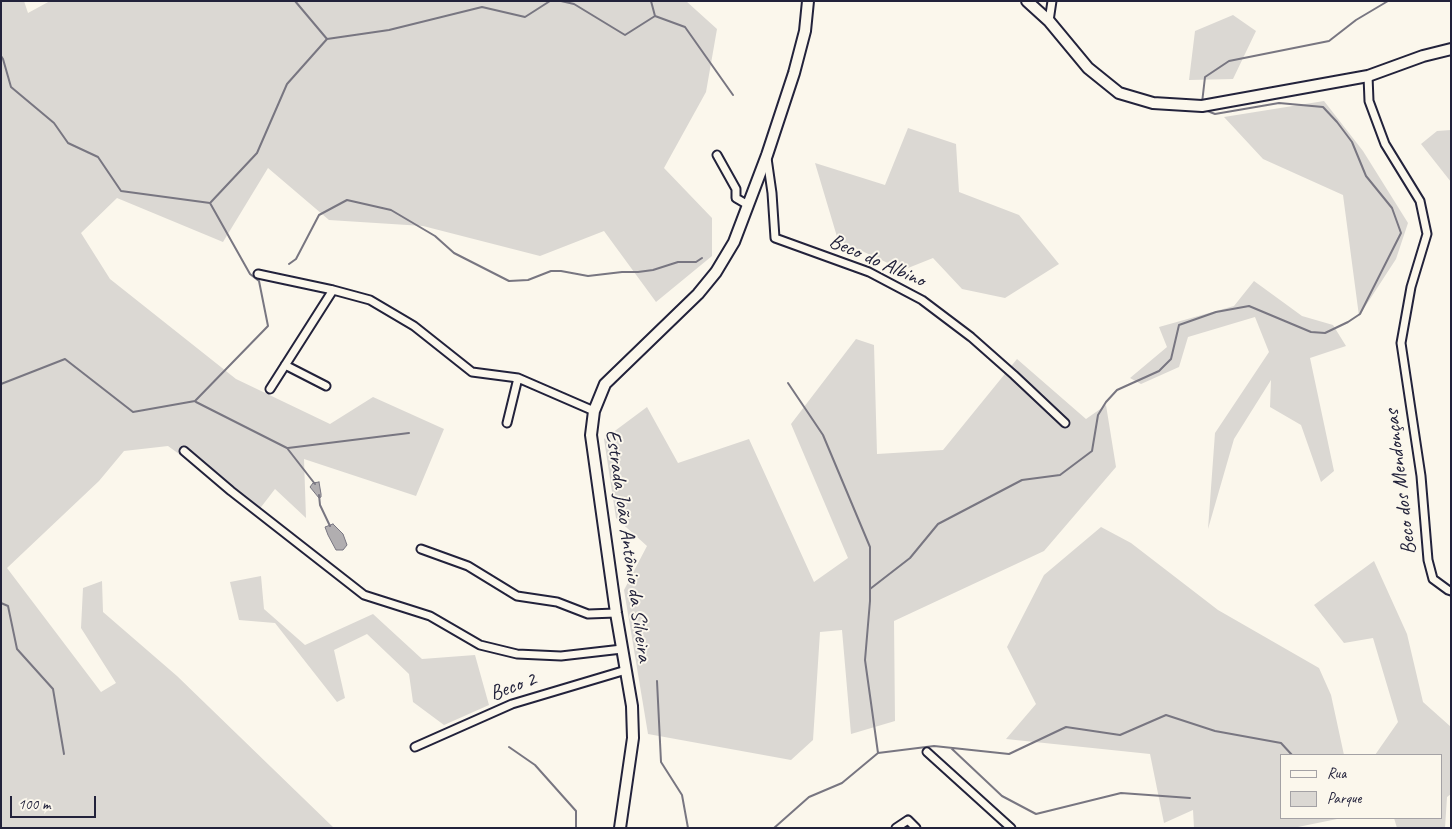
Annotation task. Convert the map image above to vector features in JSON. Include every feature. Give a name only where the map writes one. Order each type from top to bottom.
[{"type":"main road","name":"Estrada João Antônio da Silveira","points":[[620,828],[633,738],[632,714],[591,435],[594,411],[605,384],[698,294],[716,272],[734,242],[767,155],[794,73],[805,31],[808,1]]},
{"type":"main road","points":[[1027,1],[1049,21],[1088,68],[1119,93],[1153,103],[1202,106],[1368,76],[1423,56],[1451,49]]},
{"type":"main road","name":"Estrada João Antônio da Silveira","points":[[615,828],[621,795],[629,771]]},
{"type":"street","points":[[1049,21],[1052,1]]},
{"type":"street","name":"Beco dos Mendonças","points":[[1368,76],[1369,101],[1385,144],[1420,201],[1427,234],[1411,287],[1401,343],[1421,476],[1428,560],[1433,579],[1451,591]]},
{"type":"street","points":[[716,155],[736,189],[736,198],[748,205]]},
{"type":"street","name":"Beco do Albino","points":[[767,155],[775,238],[869,272],[922,300],[985,350],[1065,423]]},
{"type":"street","points":[[258,274],[370,300],[414,326],[472,372],[518,378],[594,411]]},
{"type":"street","points":[[270,389],[333,290]]},
{"type":"street","points":[[285,365],[326,386]]},
{"type":"street","points":[[507,423],[518,378]]},
{"type":"street","points":[[184,451],[231,491],[364,595],[430,616],[480,645],[517,654],[561,656],[622,649]]},
{"type":"street","points":[[421,549],[468,566],[516,596],[557,602],[588,614],[616,613]]},
{"type":"street","name":"Beco 2","points":[[416,747],[512,704],[626,670]]},
{"type":"street","points":[[927,752],[1007,826]]},
{"type":"street","points":[[896,828],[908,820],[916,828]]},
{"type":"green space","points":[[1,1],[24,1],[28,13],[50,1],[686,1],[717,29],[706,92],[664,168],[712,218],[712,256],[656,302],[604,231],[540,256],[423,226],[329,220],[268,168],[223,242],[117,198],[81,233],[110,279],[236,379],[330,424],[373,397],[444,429],[416,496],[304,459],[306,518],[275,489],[258,511],[168,446],[124,451],[99,481],[7,568],[101,692],[116,683],[81,628],[83,588],[102,581],[103,612],[177,676],[334,828],[1,828]]},
{"type":"green space","points":[[1233,15],[1256,31],[1233,79],[1189,80],[1195,31]]},
{"type":"green space","points":[[1324,101],[1363,151],[1408,223],[1396,259],[1359,316],[1343,195],[1263,159],[1224,117]]},
{"type":"green space","points":[[908,128],[956,144],[959,192],[1019,215],[1059,264],[1005,298],[962,289],[933,258],[903,270],[838,240],[815,163],[885,185]]},
{"type":"green space","points":[[1451,130],[1451,182],[1421,144],[1437,131]]},
{"type":"green space","points":[[1254,281],[1302,316],[1333,325],[1346,346],[1310,358],[1334,471],[1321,482],[1301,425],[1270,407],[1271,380],[1234,439],[1208,529],[1215,433],[1269,352],[1255,317],[1188,337],[1179,367],[1141,384],[1130,378],[1167,347],[1159,327],[1234,306]]},
{"type":"green space","points":[[856,339],[874,345],[877,454],[943,450],[1017,359],[1086,419],[1106,405],[1116,467],[1044,551],[894,621],[895,721],[851,734],[842,630],[820,632],[813,740],[791,760],[648,734],[624,590],[647,546],[616,518],[604,439],[647,407],[678,463],[749,439],[814,582],[848,558],[791,424]]},
{"type":"green space","points":[[1101,527],[1131,543],[1218,610],[1319,668],[1331,695],[1344,754],[1280,754],[1280,819],[1337,819],[1293,828],[1194,828],[1193,810],[1164,823],[1150,754],[1006,739],[1036,704],[1007,647],[1044,575]]},
{"type":"green space","points":[[1374,561],[1407,634],[1423,702],[1451,727],[1451,794],[1447,797],[1445,828],[1397,828],[1394,819],[1442,819],[1442,754],[1376,754],[1398,722],[1373,638],[1344,643],[1314,605]]},
{"type":"green space","points":[[261,576],[264,609],[305,645],[373,614],[422,659],[475,655],[489,705],[444,725],[413,702],[409,674],[367,634],[334,650],[345,698],[337,702],[275,623],[239,620],[230,582]]},
{"type":"shaded area","points":[[319,482],[321,497],[319,498],[310,487],[313,483]]},
{"type":"shaded area","points":[[333,524],[343,534],[347,545],[343,550],[336,550],[328,535],[325,527]]},
{"type":"waterway","points":[[295,1],[327,39]]},
{"type":"waterway","points":[[211,202],[257,153],[287,84],[327,39],[389,30],[482,7],[525,17],[550,1]]},
{"type":"waterway","points":[[561,1],[574,4],[625,35],[655,16],[685,27],[733,95]]},
{"type":"waterway","points":[[651,1],[655,16]]},
{"type":"waterway","points":[[1202,103],[1205,77],[1229,61],[1329,41],[1356,20],[1388,1]]},
{"type":"waterway","points":[[1,56],[11,87],[54,123],[68,143],[98,157],[121,191],[210,203],[250,274],[259,281],[268,326],[195,401],[133,412],[65,359],[1,384]]},
{"type":"waterway","points":[[870,589],[910,558],[938,524],[1022,480],[1060,475],[1092,451],[1098,415],[1106,402],[1117,390],[1159,371],[1171,359],[1179,325],[1216,312],[1249,306],[1311,332],[1325,333],[1360,314],[1401,233],[1392,208],[1366,176],[1352,142],[1337,122],[1323,107],[1279,103],[1215,114],[1205,110]]},
{"type":"waterway","points":[[289,264],[296,259],[319,215],[347,200],[391,210],[435,236],[454,253],[509,281],[528,280],[551,271],[588,276],[638,272],[653,270],[678,262],[696,262],[702,258]]},
{"type":"waterway","points":[[788,383],[823,435],[870,547],[870,601],[865,660],[878,753]]},
{"type":"waterway","points":[[196,402],[287,448],[315,484]]},
{"type":"waterway","points":[[288,448],[409,433]]},
{"type":"waterway","points":[[319,495],[320,505],[330,526]]},
{"type":"waterway","points":[[1,603],[8,606],[17,649],[53,689],[64,754]]},
{"type":"waterway","points":[[657,681],[661,762],[682,795],[688,828]]},
{"type":"waterway","points":[[774,828],[809,797],[842,783],[878,753],[934,746],[1009,754],[1066,727],[1120,735],[1166,715],[1215,731],[1281,743],[1291,754]]},
{"type":"waterway","points":[[509,747],[535,765],[576,811],[576,828]]},
{"type":"waterway","points":[[951,748],[1002,796],[1036,814],[1121,793],[1190,798]]}]
